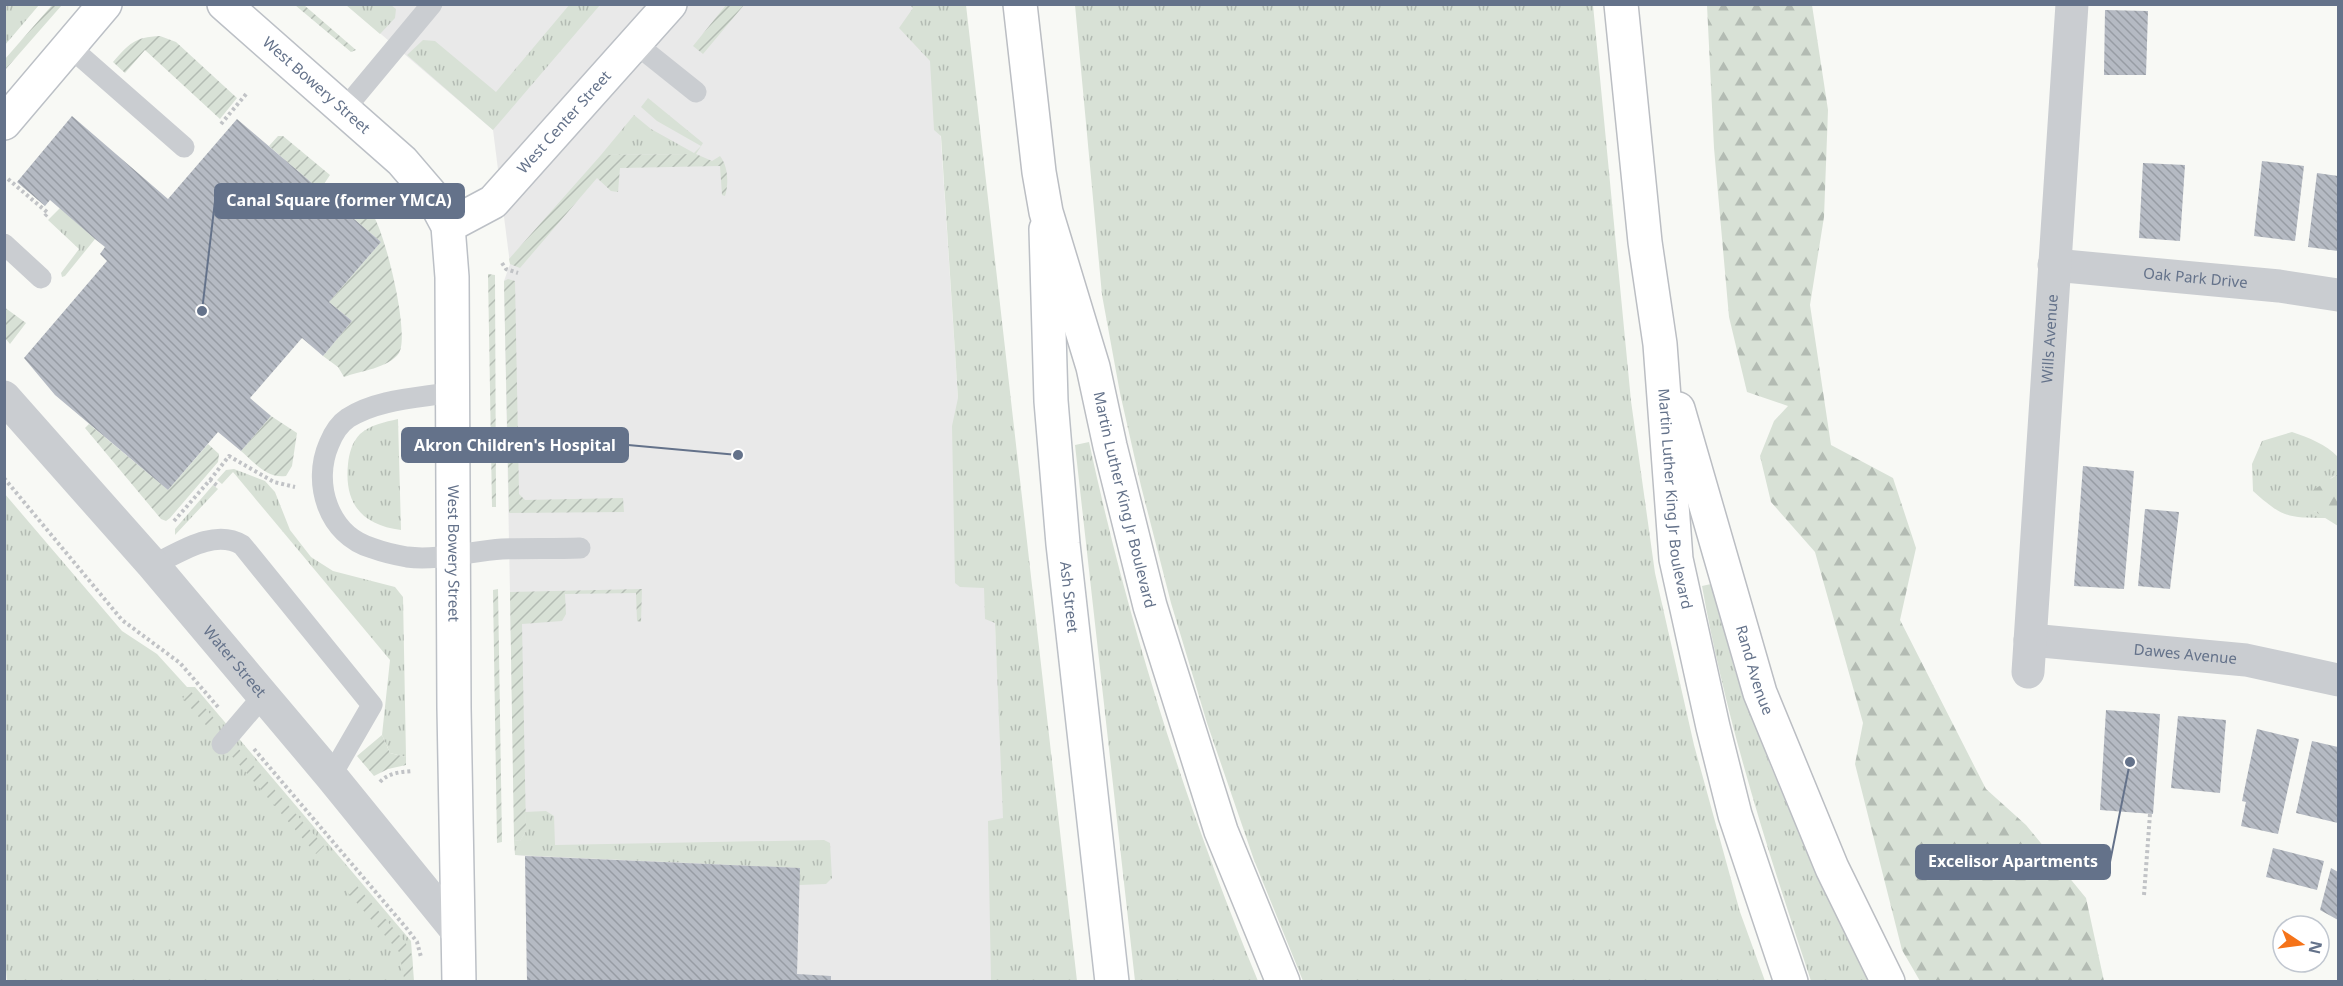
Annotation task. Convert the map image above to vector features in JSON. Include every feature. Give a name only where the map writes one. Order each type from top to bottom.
[{"type":"main road","points":[[4,123],[105,4]]},
{"type":"main road","name":"West Bowery Street","points":[[224,4],[402,161],[432,196],[448,226],[452,277],[459,981]]},
{"type":"main road","name":"West Center Street","points":[[448,226],[493,202],[670,4]]},
{"type":"main road","name":"Martin Luther King Jr Boulevard","points":[[1020,4],[1039,172],[1046,212],[1094,367],[1110,446],[1144,584],[1221,831],[1283,981]]},
{"type":"main road","name":"Martin Luther King Jr Boulevard","points":[[1621,4],[1645,242],[1660,344],[1676,559],[1713,727],[1736,815],[1791,981]]},
{"type":"main road","name":"Ash Street","points":[[1046,212],[1051,401],[1063,544],[1112,981]]},
{"type":"main road","name":"Rand Avenue","points":[[1660,344],[1760,693],[1832,868],[1888,981]]},
{"type":"street","name":"Wills Avenue","points":[[2028,672],[2072,4]]},
{"type":"street","name":"Oak Park Drive","points":[[2054,265],[2279,286],[2338,295]]},
{"type":"street","name":"Water Street","points":[[4,397],[153,565],[331,776],[457,931]]},
{"type":"street","name":"Dawes Avenue","points":[[2030,640],[2246,660],[2338,680]]},
{"type":"lane","points":[[343,111],[432,4]]},
{"type":"lane","points":[[636,44],[696,92]]},
{"type":"lane","points":[[70,47],[184,147]]},
{"type":"lane","points":[[4,244],[41,278]]},
{"type":"lane","points":[[453,392],[383,403],[347,419],[334,432],[326,451],[322,472],[323,493],[332,517],[347,536],[369,548],[408,557],[454,555],[501,549],[580,548]]},
{"type":"lane","points":[[153,565],[213,538],[234,540],[242,545],[372,705],[331,776]]},
{"type":"lane","points":[[222,744],[263,696]]},
{"type":"path","points":[[221,124],[247,93]]},
{"type":"path","points":[[8,179],[48,213],[44,217]]},
{"type":"path","points":[[502,263],[506,269],[518,273]]},
{"type":"path","points":[[172,524],[230,456],[274,482],[298,487]]},
{"type":"path","points":[[210,480],[219,487]]},
{"type":"path","points":[[373,789],[385,776],[400,771],[412,771]]},
{"type":"path","points":[[2144,895],[2150,814]]},
{"type":"shaded area","points":[[347,5],[932,5],[958,398],[995,623],[1012,981],[527,981],[525,856],[515,855],[504,281],[510,264],[493,130]]},
{"type":"green space","points":[[53,4],[62,5],[5,70],[5,59]]},
{"type":"green space","points":[[570,4],[600,5],[493,130],[407,55],[423,40],[435,41],[496,92]]},
{"type":"green space","points":[[4,5],[39,5],[5,45]]},
{"type":"green space","points":[[295,5],[304,5],[356,50],[351,52]]},
{"type":"green space","points":[[346,5],[391,5],[396,9],[395,18],[380,34]]},
{"type":"green space","points":[[726,5],[744,5],[703,54],[693,46]]},
{"type":"green space","points":[[910,5],[966,5],[1077,981],[991,981],[988,821],[1003,818],[995,623],[985,619],[984,588],[960,587],[955,583],[952,426],[958,398],[941,136],[934,130],[930,61],[899,28],[913,8]]},
{"type":"green space","points":[[1075,5],[1593,5],[1631,401],[1655,573],[1694,745],[1740,912],[1765,981],[1303,981],[1254,860],[1207,723],[1171,603],[1141,486],[1120,393],[1102,295]]},
{"type":"green space","points":[[1707,5],[1812,5],[1828,110],[1824,217],[1810,305],[1831,445],[1893,478],[1916,548],[1900,620],[1986,789],[2026,825],[2086,898],[2104,981],[1920,981],[1902,950],[1855,764],[1863,723],[1815,552],[1771,502],[1760,456],[1774,421],[1788,406],[1747,392],[1729,317],[1714,148]]},
{"type":"green space","points":[[160,36],[176,42],[237,98],[220,119],[145,50],[125,73],[113,62],[123,50],[138,40]]},
{"type":"green space","points":[[648,98],[703,143],[696,154],[601,155],[634,115],[651,129],[694,153],[701,146],[657,121],[641,107]]},
{"type":"green space","points":[[278,136],[283,136],[330,175],[320,190],[269,146]]},
{"type":"green space","points":[[696,154],[712,161],[720,156],[727,175],[725,196],[722,195],[720,166],[620,168],[618,192],[611,191],[597,178],[520,268],[510,264],[509,259],[601,155]]},
{"type":"green space","points":[[345,187],[374,217],[385,244],[399,307],[402,343],[399,353],[388,362],[344,377],[338,367],[323,356],[352,321],[329,302],[381,242],[331,199],[339,188]]},
{"type":"green space","points":[[60,208],[95,239],[62,277],[61,273],[79,249],[48,220]]},
{"type":"green space","points":[[488,274],[495,275],[496,507],[492,507]]},
{"type":"green space","points":[[508,279],[515,281],[519,494],[525,500],[623,498],[624,512],[509,513],[504,281]]},
{"type":"green space","points":[[4,307],[26,323],[10,344],[5,338]]},
{"type":"green space","points":[[271,416],[297,433],[292,466],[286,476],[267,472],[241,451]]},
{"type":"green space","points":[[398,419],[401,530],[376,523],[358,510],[349,490],[348,478],[349,456],[357,437],[373,426]]},
{"type":"green space","points":[[89,424],[168,490],[208,444],[219,454],[218,462],[166,521],[161,519],[85,428]]},
{"type":"green space","points":[[2292,432],[2323,445],[2338,457],[2338,474],[2331,478],[2314,511],[2327,518],[2286,514],[2271,506],[2253,491],[2252,464],[2262,441]]},
{"type":"green space","points":[[1089,442],[1122,580],[1183,783],[1258,981],[1135,981],[1075,445]]},
{"type":"green space","points":[[234,469],[265,481],[275,492],[290,530],[311,557],[333,571],[395,587],[403,597],[406,757],[390,753],[382,735],[390,660],[233,472],[222,484],[217,480],[226,470]]},
{"type":"green space","points":[[2338,474],[2338,526],[2314,511],[2307,494]]},
{"type":"green space","points":[[213,485],[218,489],[175,535],[175,529]]},
{"type":"green space","points":[[4,493],[122,631],[157,654],[187,687],[195,687],[411,941],[414,981],[7,981],[4,950]]},
{"type":"green space","points":[[1711,584],[1736,674],[1771,767],[1823,889],[1870,981],[1811,981],[1749,786],[1723,687],[1702,586]]},
{"type":"green space","points":[[498,589],[502,842],[497,843],[493,590]]},
{"type":"green space","points":[[642,589],[641,622],[637,621],[636,593],[565,594],[566,614],[562,621],[522,624],[526,831],[520,841],[514,840],[510,592]]},
{"type":"green space","points":[[187,687],[218,723],[211,731],[183,699]]},
{"type":"green space","points":[[382,735],[390,753],[406,757],[406,765],[388,769],[374,776],[357,756]]},
{"type":"green space","points":[[238,748],[324,846],[316,854],[231,755]]},
{"type":"green space","points":[[546,811],[554,816],[555,845],[824,840],[830,843],[832,878],[826,884],[799,885],[799,868],[515,855],[514,840],[520,841],[526,831],[525,812]]},
{"type":"green space","points":[[352,880],[405,942],[412,955],[413,977],[404,978],[399,952],[344,888]]},
{"type":"building","points":[[2105,10],[2148,11],[2146,75],[2104,75]]},
{"type":"building","points":[[72,116],[168,199],[237,119],[381,242],[329,302],[352,321],[323,356],[302,338],[250,398],[271,416],[241,451],[218,432],[168,490],[55,395],[24,358],[107,261],[100,254],[105,247],[50,200],[45,206],[17,182]]},
{"type":"building","points":[[2262,161],[2304,166],[2295,241],[2254,236]]},
{"type":"building","points":[[2143,163],[2185,165],[2180,241],[2139,238]]},
{"type":"building","points":[[2317,173],[2338,176],[2338,251],[2308,247]]},
{"type":"building","points":[[2083,466],[2134,471],[2124,589],[2074,586]]},
{"type":"building","points":[[2145,509],[2179,512],[2170,589],[2138,586]]},
{"type":"building","points":[[2106,710],[2160,714],[2153,814],[2100,810]]},
{"type":"building","points":[[2178,716],[2226,720],[2220,793],[2171,788]]},
{"type":"building","points":[[2257,729],[2299,739],[2278,834],[2241,826],[2246,802],[2242,801]]},
{"type":"building","points":[[2312,741],[2338,747],[2338,823],[2296,813]]},
{"type":"building","points":[[2273,848],[2324,861],[2317,890],[2266,877]]},
{"type":"building","points":[[525,856],[800,868],[797,974],[831,976],[831,982],[527,982]]},
{"type":"building","points":[[2331,868],[2338,872],[2338,920],[2331,914],[2320,910]]},
{"type":"place","name":"Canal Square (former YMCA)","points":[[202,311]]},
{"type":"place","name":"Akron Children's Hospital","points":[[738,455]]},
{"type":"place","name":"Excelisor Apartments","points":[[2130,762]]}]
